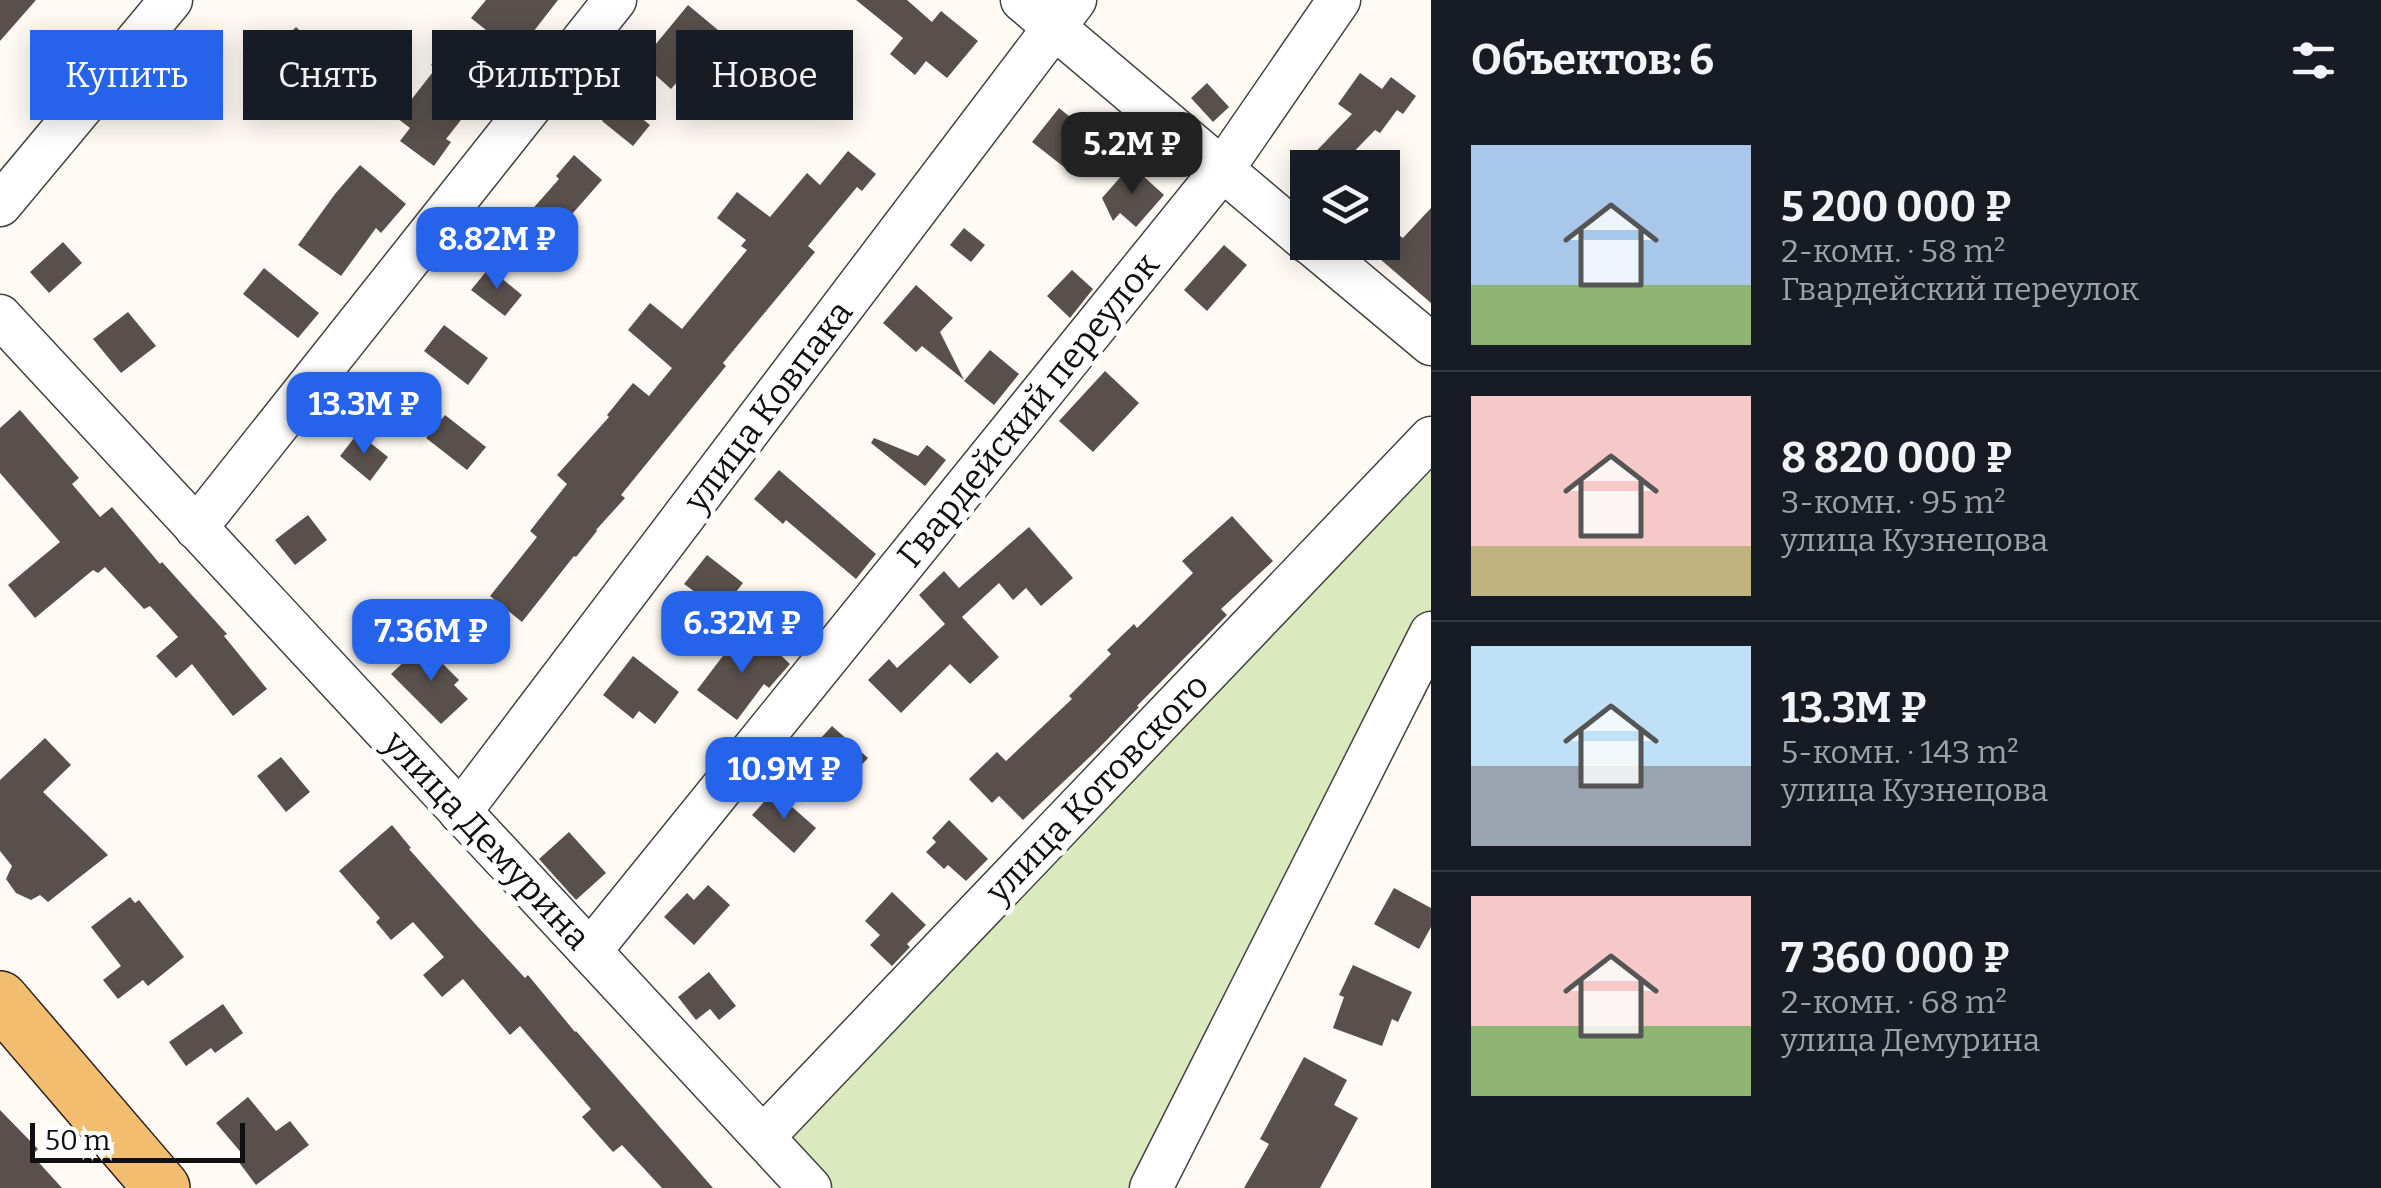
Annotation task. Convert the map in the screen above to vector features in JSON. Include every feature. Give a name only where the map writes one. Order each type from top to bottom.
[{"type":"main road","points":[[0,999],[162,1188]]},
{"type":"street","points":[[0,205],[170,0]]},
{"type":"street","points":[[196,528],[615,0]]},
{"type":"street","points":[[1022,0],[1065,14],[1222,170],[1290,227]]},
{"type":"street","name":"Гвардейский переулок","points":[[590,952],[1222,170],[1339,0]]},
{"type":"street","name":"улица Ковпака","points":[[460,812],[1065,14]]},
{"type":"street","points":[[1330,260],[1431,344]]},
{"type":"street","name":"улица Демурина","points":[[0,316],[810,1188]]},
{"type":"street","name":"улица Котовского","points":[[763,1137],[1431,438]]},
{"type":"street","points":[[1151,1188],[1431,633]]},
{"type":"green space","points":[[1431,438],[1431,633],[1151,1188],[810,1188],[763,1137]]},
{"type":"building","points":[[0,0],[36,0],[0,41]]},
{"type":"building","points":[[486,0],[558,0],[535,30],[486,30],[471,18]]},
{"type":"building","points":[[856,0],[907,0],[932,22],[941,11],[978,41],[947,78],[926,61],[915,75],[890,54],[903,38]]},
{"type":"building","points":[[688,5],[718,30],[676,30],[676,83],[671,89],[656,76],[656,44]]},
{"type":"building","points":[[432,73],[432,120],[461,120],[446,139],[451,142],[434,166],[400,141],[410,128],[400,120],[412,120],[412,99]]},
{"type":"building","points":[[1360,73],[1382,89],[1391,77],[1416,96],[1403,114],[1397,110],[1380,133],[1375,130],[1356,150],[1317,150],[1352,114],[1338,104]]},
{"type":"building","points":[[1207,83],[1229,107],[1213,122],[1191,98]]},
{"type":"building","points":[[1059,108],[1091,134],[1064,167],[1032,142]]},
{"type":"building","points":[[644,120],[650,125],[633,146],[602,121]]},
{"type":"building","points":[[848,151],[876,174],[862,191],[857,187],[808,246],[815,252],[621,495],[625,498],[522,622],[490,596],[537,537],[530,531],[567,484],[557,475],[609,417],[633,383],[649,396],[672,368],[628,330],[650,303],[682,329],[747,250],[741,246],[746,240],[717,218],[737,192],[770,217],[807,173],[820,185]]},
{"type":"building","points":[[574,155],[602,180],[558,230],[565,235],[545,257],[514,230],[559,179],[556,176]]},
{"type":"building","points":[[360,165],[406,204],[381,233],[376,228],[341,276],[298,245]]},
{"type":"building","points":[[1131,165],[1164,195],[1136,227],[1120,213],[1113,221],[1102,198]]},
{"type":"building","points":[[1431,208],[1431,303],[1381,260],[1400,260],[1400,236],[1403,238]]},
{"type":"building","points":[[964,228],[985,245],[971,262],[950,245]]},
{"type":"building","points":[[63,242],[82,263],[49,293],[30,272]]},
{"type":"building","points":[[1224,245],[1247,265],[1207,311],[1184,290]]},
{"type":"building","points":[[264,268],[319,313],[298,338],[243,294]]},
{"type":"building","points":[[489,268],[522,295],[505,316],[471,290]]},
{"type":"building","points":[[1072,270],[1093,289],[1070,318],[1047,296]]},
{"type":"building","points":[[916,285],[953,318],[940,332],[964,380],[922,346],[916,352],[883,323]]},
{"type":"building","points":[[128,312],[156,346],[121,373],[93,339]]},
{"type":"building","points":[[444,325],[488,358],[468,385],[424,351]]},
{"type":"building","points":[[990,350],[1019,374],[994,405],[964,381]]},
{"type":"building","points":[[1105,371],[1139,403],[1093,452],[1059,421]]},
{"type":"building","points":[[20,410],[79,478],[72,484],[100,517],[112,507],[227,634],[224,636],[267,689],[233,716],[192,664],[176,678],[156,656],[178,637],[150,606],[144,609],[105,567],[98,573],[93,570],[35,618],[8,585],[60,542],[0,473],[0,428]]},
{"type":"building","points":[[445,415],[486,447],[467,470],[426,438]]},
{"type":"building","points":[[358,433],[388,457],[370,481],[340,456]]},
{"type":"building","points":[[874,438],[918,456],[927,445],[946,460],[925,486],[871,443]]},
{"type":"building","points":[[779,470],[876,554],[856,579],[786,520],[783,524],[754,499]]},
{"type":"building","points":[[308,515],[327,540],[295,565],[275,540]]},
{"type":"building","points":[[1232,516],[1273,561],[1221,609],[1227,615],[1139,707],[1023,820],[999,796],[992,803],[969,779],[997,752],[1006,761],[1072,699],[1069,696],[1111,654],[1107,650],[1134,624],[1137,628],[1193,573],[1182,561]]},
{"type":"building","points":[[1029,527],[1073,578],[1041,606],[1026,588],[1013,600],[999,583],[962,617],[999,657],[970,684],[950,664],[901,713],[868,680],[889,659],[897,668],[945,624],[919,595],[944,571],[959,588]]},
{"type":"building","points":[[707,555],[743,583],[721,611],[684,584]]},
{"type":"building","points":[[738,636],[756,653],[767,642],[790,664],[769,688],[764,684],[737,720],[697,690]]},
{"type":"building","points":[[423,644],[459,680],[454,685],[468,699],[441,724],[391,674]]},
{"type":"building","points":[[633,656],[679,692],[655,724],[639,711],[633,719],[603,695]]},
{"type":"building","points":[[832,726],[868,758],[844,784],[808,752]]},
{"type":"building","points":[[45,738],[71,765],[43,792],[108,855],[48,902],[40,895],[31,900],[16,893],[6,879],[12,866],[0,851],[0,780]]},
{"type":"building","points":[[281,757],[310,792],[286,812],[257,776]]},
{"type":"building","points":[[774,791],[816,828],[794,853],[752,815]]},
{"type":"building","points":[[949,820],[988,859],[966,881],[948,865],[944,869],[926,852],[936,842],[932,838]]},
{"type":"building","points":[[392,825],[409,849],[525,978],[528,975],[713,1188],[662,1188],[622,1145],[613,1152],[582,1117],[591,1109],[520,1026],[510,1035],[463,979],[442,997],[423,975],[444,957],[413,922],[391,940],[376,922],[380,918],[339,871]]},
{"type":"building","points":[[569,832],[606,873],[576,900],[539,859]]},
{"type":"building","points":[[708,885],[730,905],[694,945],[664,917],[687,893],[694,900]]},
{"type":"building","points":[[1394,888],[1431,908],[1431,927],[1419,949],[1374,924]]},
{"type":"building","points":[[892,892],[926,925],[892,966],[870,945],[880,935],[865,921]]},
{"type":"building","points":[[130,897],[135,903],[139,900],[184,957],[148,986],[143,980],[118,999],[103,980],[121,966],[91,927]]},
{"type":"building","points":[[1353,965],[1412,992],[1398,1022],[1392,1019],[1382,1046],[1333,1028],[1344,997],[1339,995]]},
{"type":"building","points":[[709,972],[736,1006],[719,1020],[710,1009],[696,1020],[678,997]]},
{"type":"building","points":[[223,1004],[243,1033],[215,1053],[211,1048],[186,1066],[169,1042]]},
{"type":"building","points":[[1304,1057],[1347,1080],[1334,1105],[1358,1118],[1320,1188],[1244,1188],[1269,1144],[1260,1139]]},
{"type":"building","points":[[248,1097],[276,1131],[290,1121],[309,1145],[256,1185],[238,1161],[244,1156],[216,1123]]},
{"type":"building","points":[[0,1110],[38,1149],[32,1155],[62,1188],[0,1188]]}]
